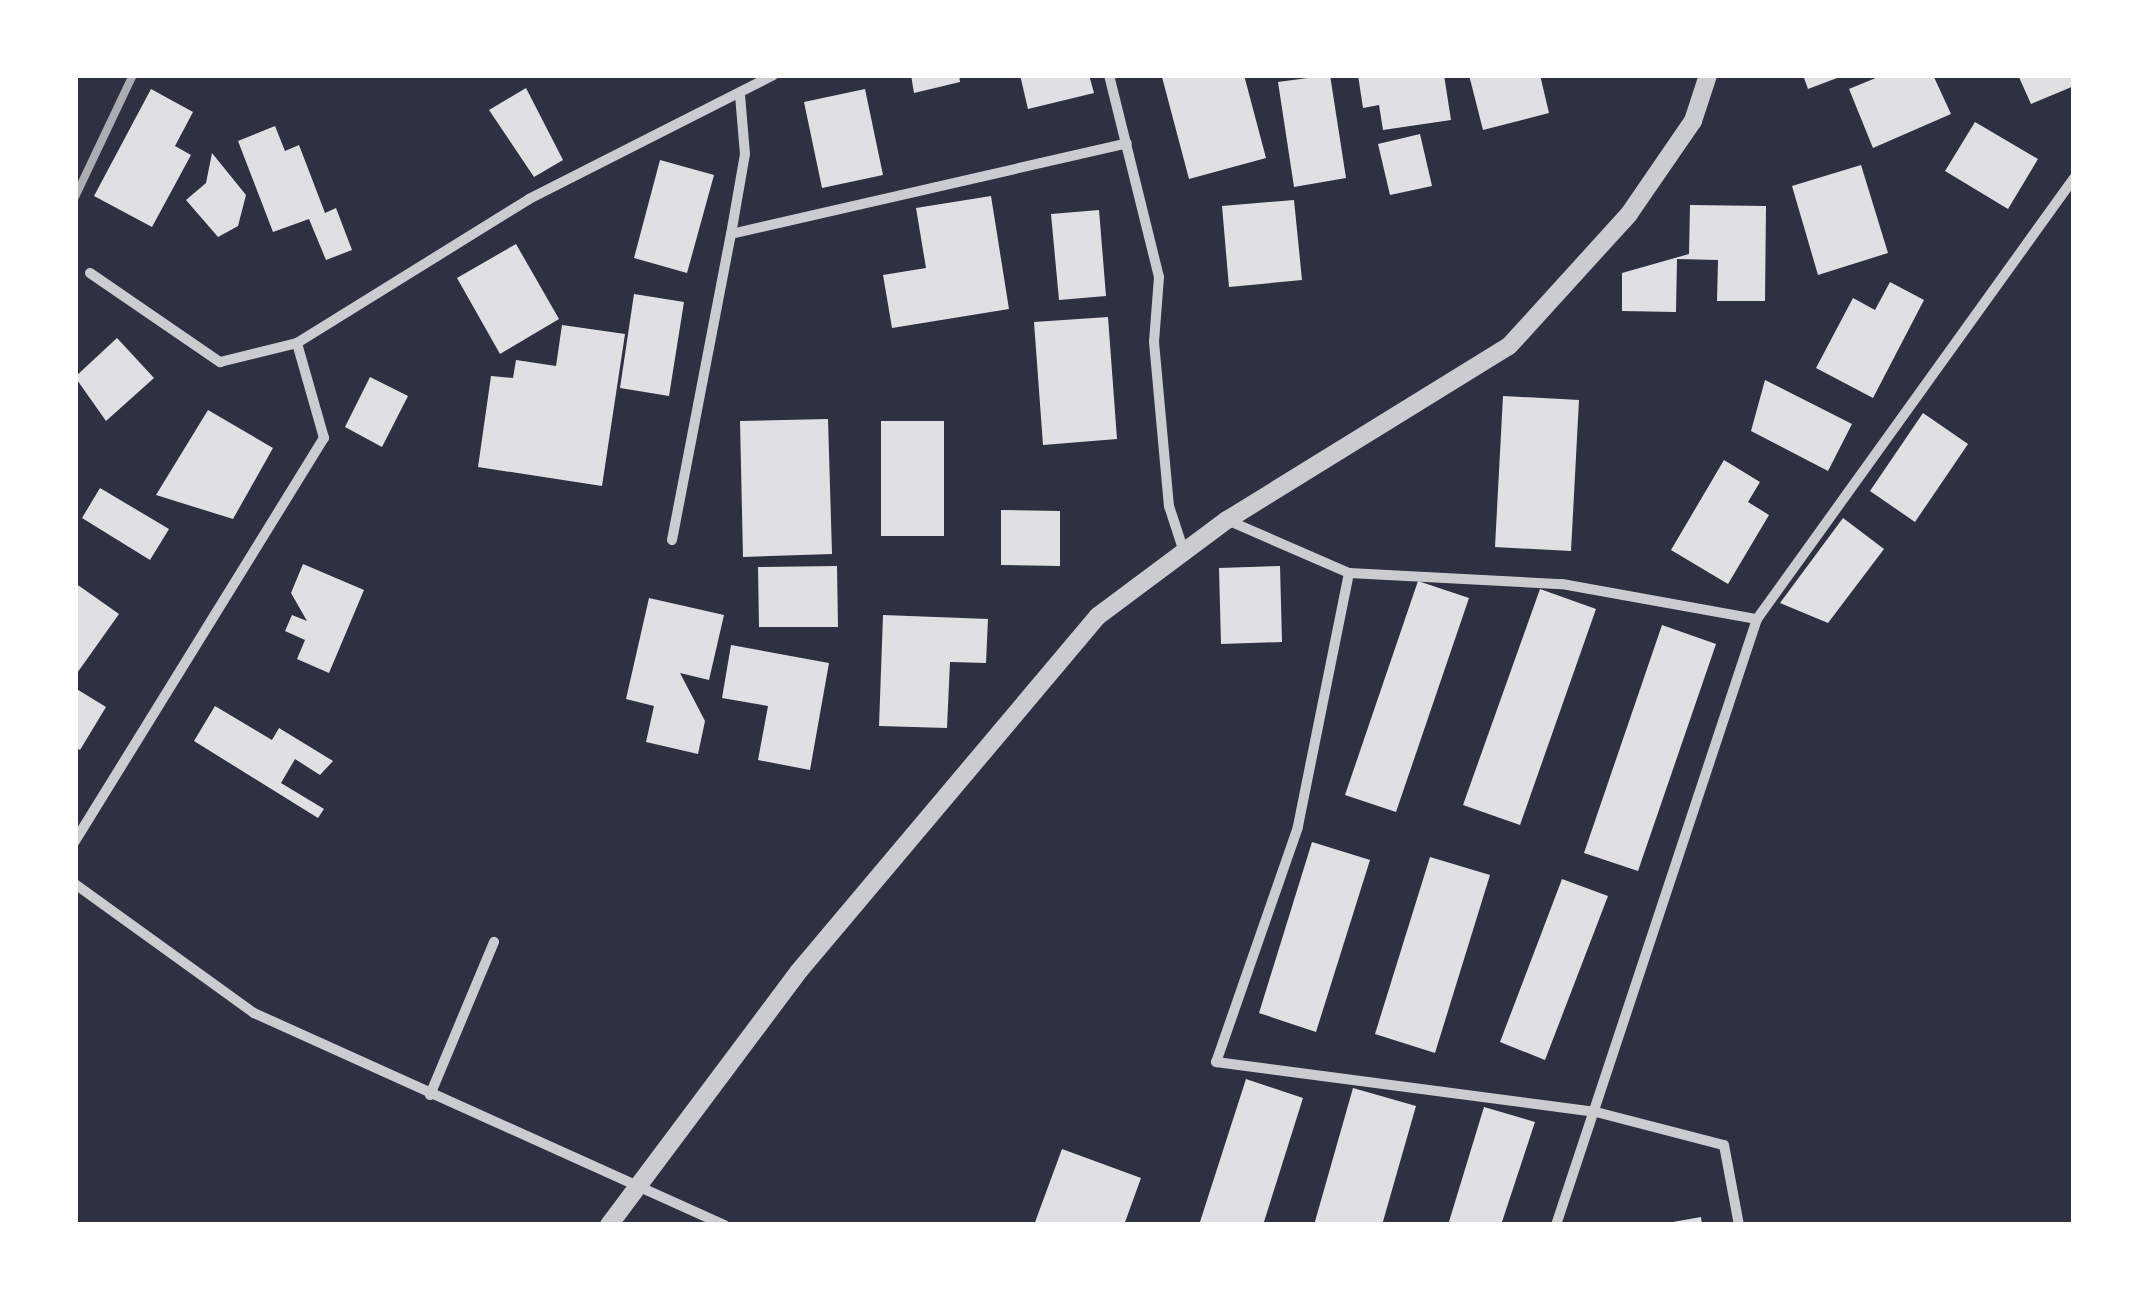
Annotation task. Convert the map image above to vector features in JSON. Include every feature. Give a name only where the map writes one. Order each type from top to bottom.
[{"type":"street","points":[[90,273],[220,362],[297,343],[529,199],[773,75]]},
{"type":"street","points":[[1109,75],[1159,277],[1154,342],[1167,488],[1184,552]]},
{"type":"street","points":[[609,1225],[799,971],[1086,630],[1227,520],[1509,346],[1629,214],[1694,121],[1708,75]]},
{"type":"street","points":[[672,540],[745,154],[740,95]]},
{"type":"street","points":[[731,234],[1127,143]]},
{"type":"street","points":[[1556,1225],[1757,619],[2074,178]]},
{"type":"street","points":[[75,841],[324,438],[297,343]]},
{"type":"street","points":[[1227,520],[1349,574],[1562,584],[1757,619]]},
{"type":"street","points":[[1349,574],[1298,827],[1216,1062],[1596,1112],[1724,1145],[1739,1225]]},
{"type":"street","points":[[75,884],[254,1013],[636,1190],[724,1225]]},
{"type":"street","points":[[430,1095],[494,942]]},
{"type":"building","points":[[911,75],[959,75],[960,82],[914,93]]},
{"type":"building","points":[[1020,75],[1089,75],[1094,93],[1028,109]]},
{"type":"building","points":[[1244,75],[1266,158],[1189,179],[1162,77]]},
{"type":"building","points":[[1330,75],[1346,178],[1294,187],[1278,82]]},
{"type":"building","points":[[1358,75],[1444,75],[1451,120],[1383,130],[1379,105],[1363,108]]},
{"type":"building","points":[[1469,75],[1540,75],[1549,113],[1483,130]]},
{"type":"building","points":[[1803,75],[1845,75],[1808,89]]},
{"type":"building","points":[[1883,75],[1933,75],[1951,114],[1873,148],[1849,89]]},
{"type":"building","points":[[2018,75],[2074,75],[2074,86],[2031,104]]},
{"type":"building","points":[[526,88],[563,160],[534,177],[489,110]]},
{"type":"building","points":[[151,89],[193,112],[175,146],[191,155],[152,227],[94,196]]},
{"type":"building","points":[[865,89],[883,175],[822,188],[804,102]]},
{"type":"building","points":[[1975,122],[2038,159],[2008,209],[1945,171]]},
{"type":"building","points":[[275,126],[285,151],[299,145],[325,213],[336,208],[352,250],[326,260],[309,219],[273,232],[238,141]]},
{"type":"building","points":[[1420,134],[1432,186],[1390,195],[1378,144]]},
{"type":"building","points":[[212,153],[246,195],[238,226],[218,237],[186,200],[206,183]]},
{"type":"building","points":[[660,160],[714,175],[687,273],[634,258]]},
{"type":"building","points":[[1861,165],[1888,253],[1818,275],[1792,186]]},
{"type":"building","points":[[991,196],[1009,309],[892,328],[883,275],[926,268],[916,208]]},
{"type":"building","points":[[1294,200],[1302,280],[1229,287],[1222,206]]},
{"type":"building","points":[[1690,205],[1766,206],[1765,301],[1717,301],[1718,260],[1677,259],[1676,312],[1622,311],[1622,273],[1689,254]]},
{"type":"building","points":[[1099,210],[1106,296],[1059,300],[1051,214]]},
{"type":"building","points":[[516,244],[559,319],[500,354],[457,278]]},
{"type":"building","points":[[1890,282],[1924,300],[1873,398],[1816,368],[1853,298],[1875,310]]},
{"type":"building","points":[[634,294],[684,302],[669,396],[620,388]]},
{"type":"building","points":[[1108,317],[1117,439],[1043,445],[1034,322]]},
{"type":"building","points":[[562,325],[625,334],[602,486],[478,467],[491,376],[513,378],[516,360],[556,366]]},
{"type":"building","points":[[117,338],[154,378],[106,421],[75,377]]},
{"type":"building","points":[[370,377],[408,396],[382,447],[345,427]]},
{"type":"building","points":[[1765,380],[1852,424],[1828,471],[1751,431]]},
{"type":"building","points":[[1503,396],[1579,400],[1571,551],[1495,547]]},
{"type":"building","points":[[208,410],[273,448],[233,519],[156,495]]},
{"type":"building","points":[[1923,413],[1968,444],[1915,522],[1870,491]]},
{"type":"building","points":[[828,419],[832,554],[743,557],[740,421]]},
{"type":"building","points":[[881,421],[944,421],[944,536],[881,536]]},
{"type":"building","points":[[1724,460],[1760,482],[1748,502],[1769,515],[1728,584],[1671,550]]},
{"type":"building","points":[[100,488],[169,529],[150,560],[82,518]]},
{"type":"building","points":[[1001,510],[1060,511],[1060,566],[1001,565]]},
{"type":"building","points":[[1843,518],[1884,549],[1828,623],[1780,603]]},
{"type":"building","points":[[303,564],[364,590],[329,673],[297,659],[305,640],[285,631],[292,615],[307,621],[291,593]]},
{"type":"building","points":[[837,566],[838,627],[759,627],[758,567]]},
{"type":"building","points":[[1280,566],[1282,642],[1221,644],[1219,568]]},
{"type":"building","points":[[1418,581],[1469,598],[1396,812],[1345,795]]},
{"type":"building","points":[[75,583],[119,614],[75,676]]},
{"type":"building","points":[[1540,589],[1596,609],[1520,825],[1463,805]]},
{"type":"building","points":[[649,598],[724,615],[709,680],[680,673],[705,721],[698,754],[646,742],[654,706],[626,699]]},
{"type":"building","points":[[883,615],[988,619],[986,663],[950,662],[947,728],[879,726]]},
{"type":"building","points":[[1662,625],[1716,644],[1638,871],[1584,853]]},
{"type":"building","points":[[731,645],[829,663],[810,770],[758,760],[768,706],[722,698]]},
{"type":"building","points":[[75,688],[106,707],[80,750],[75,747]]},
{"type":"building","points":[[215,706],[272,740],[279,728],[333,761],[320,775],[295,759],[281,783],[324,809],[318,818],[194,741]]},
{"type":"building","points":[[1312,842],[1370,860],[1316,1032],[1259,1013]]},
{"type":"building","points":[[1430,857],[1490,875],[1435,1053],[1375,1034]]},
{"type":"building","points":[[1562,879],[1608,896],[1545,1060],[1500,1042]]},
{"type":"building","points":[[1246,1079],[1303,1098],[1263,1225],[1199,1225]]},
{"type":"building","points":[[1353,1088],[1416,1106],[1382,1225],[1314,1225]]},
{"type":"building","points":[[1484,1107],[1535,1122],[1501,1225],[1448,1225]]},
{"type":"building","points":[[1062,1149],[1141,1178],[1124,1225],[1034,1225]]},
{"type":"building","points":[[1701,1217],[1702,1225],[1667,1225],[1667,1223]]},
{"type":"railway","points":[[75,197],[133,75]]}]
